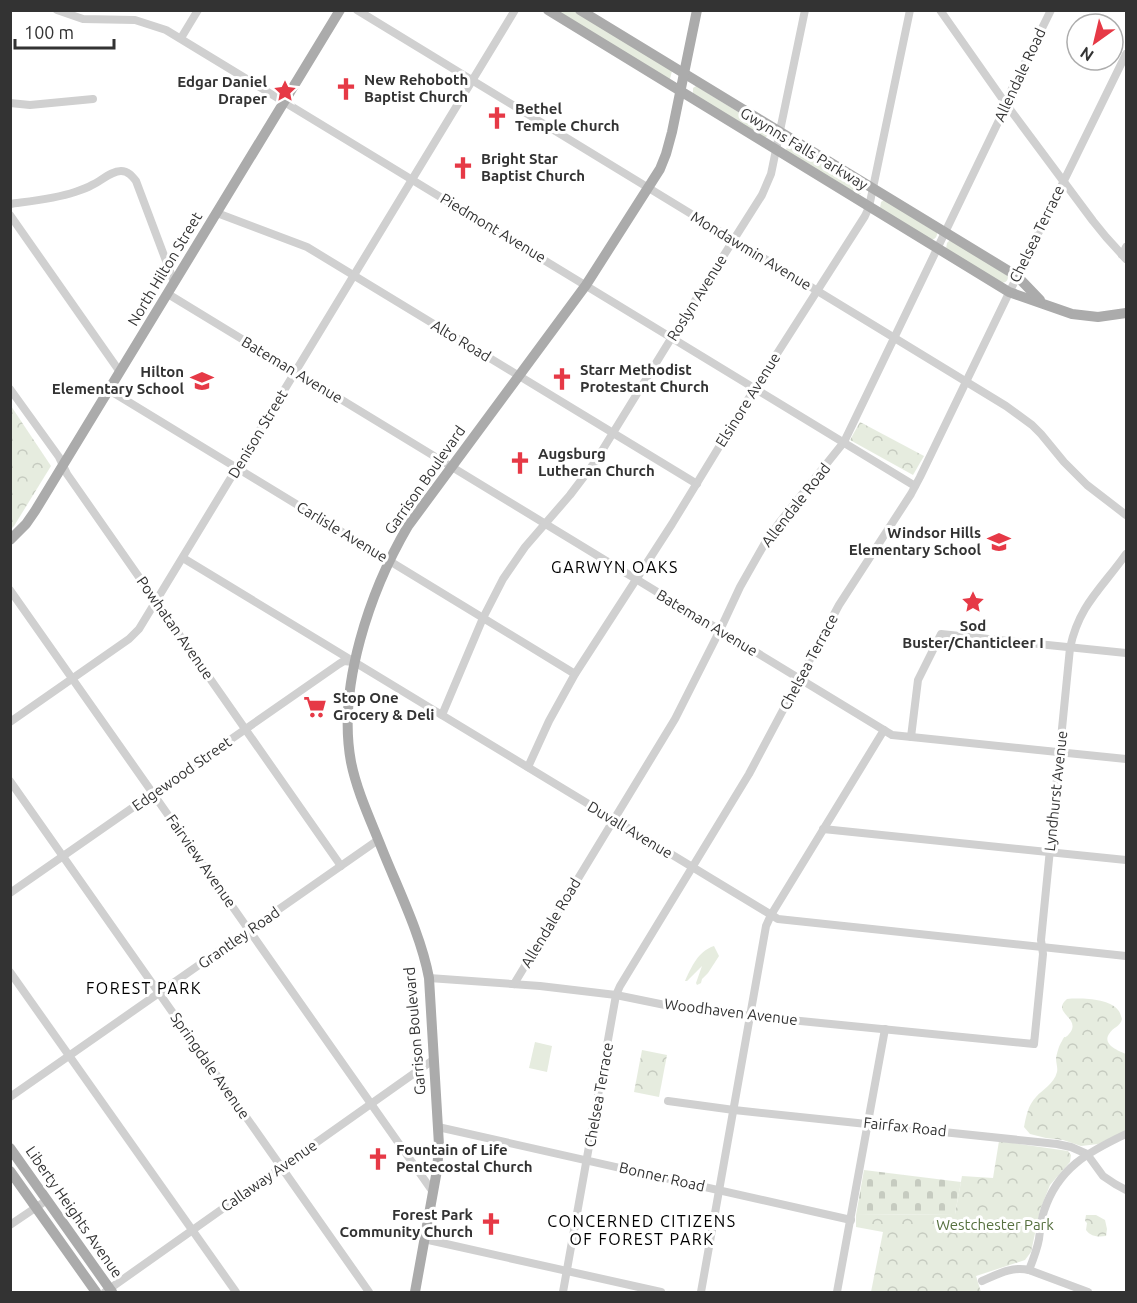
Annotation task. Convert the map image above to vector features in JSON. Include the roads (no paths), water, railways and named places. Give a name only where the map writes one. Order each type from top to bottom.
[{"type":"main road","name":"North Hilton Street","points":[[10,540],[31,517],[340,10]]},
{"type":"main road","name":"Gwynns Falls Parkway","points":[[548,10],[1009,292],[1065,312],[1085,316],[1111,316],[1126,313]]},
{"type":"main road","name":"Gwynns Falls Parkway","points":[[580,10],[1017,276],[1035,296],[1048,305]]},
{"type":"main road","name":"Garrison Boulevard","points":[[415,1293],[439,1158],[429,978],[417,937],[354,776],[349,749],[348,715],[356,663],[370,608],[389,561],[408,526],[586,285],[660,169],[666,154],[697,10]]},
{"type":"main road","name":"Liberty Heights Avenue","points":[[10,1148],[109,1291]]},
{"type":"main road","name":"Liberty Heights Avenue","points":[[10,1171],[96,1293]]},
{"type":"street","name":"Piedmont Avenue","points":[[57,10],[82,19],[126,19],[144,22],[181,38],[915,486]]},
{"type":"street","points":[[106,20],[107,10]]},
{"type":"street","points":[[181,38],[198,10]]},
{"type":"street","name":"Mondawmin Avenue","points":[[357,10],[1006,406],[1032,425],[1087,485],[1126,515]]},
{"type":"street","name":"Denison Street","points":[[10,722],[135,635],[515,10]]},
{"type":"street","name":"Roslyn Avenue","points":[[442,716],[483,618],[503,579],[584,478],[614,434],[762,195],[776,150],[805,10]]},
{"type":"street","name":"Elsinore Avenue","points":[[528,767],[575,674],[605,625],[637,580],[755,388],[865,216],[873,189],[910,10]]},
{"type":"street","points":[[940,10],[1005,104],[1093,221],[1124,257]]},
{"type":"street","name":"Allendale Road","points":[[514,984],[675,719],[740,587],[765,543],[844,442],[1003,112],[1008,95],[1051,10]]},
{"type":"street","name":"Chelsea Terrace","points":[[563,1293],[616,995],[620,986],[749,774],[839,605],[915,486],[1126,54]]},
{"type":"street","points":[[10,103],[30,105],[93,99]]},
{"type":"street","points":[[10,204],[73,193],[111,174],[128,172],[136,181],[174,282]]},
{"type":"street","name":"Alto Road","points":[[217,213],[299,243],[697,484]]},
{"type":"street","points":[[10,215],[120,372]]},
{"type":"street","points":[[1124,257],[1126,248]]},
{"type":"street","name":"Bateman Avenue","points":[[168,294],[892,735],[1126,759]]},
{"type":"street","name":"Powhatan Avenue","points":[[10,389],[341,866]]},
{"type":"street","name":"Carlisle Avenue","points":[[109,390],[575,674]]},
{"type":"street","name":"Lyndhurst Avenue","points":[[1034,1044],[1041,947],[1070,648],[1079,618],[1092,597],[1126,554]]},
{"type":"street","name":"Duvall Avenue","points":[[183,558],[778,920],[1126,956]]},
{"type":"street","name":"Fairview Avenue","points":[[10,590],[433,1192]]},
{"type":"street","points":[[911,736],[918,680],[941,634],[1126,653]]},
{"type":"street","name":"Edgewood Street","points":[[10,894],[344,661],[356,663]]},
{"type":"street","points":[[700,1293],[766,926],[884,730]]},
{"type":"street","name":"Springdale Avenue","points":[[10,781],[369,1293]]},
{"type":"street","points":[[823,829],[1126,860]]},
{"type":"street","name":"Grantley Road","points":[[10,1097],[378,840]]},
{"type":"street","points":[[10,972],[236,1293]]},
{"type":"street","name":"Woodhaven Avenue","points":[[429,978],[540,986],[616,995],[665,1005],[750,1016],[1034,1044]]},
{"type":"street","points":[[837,1293],[885,1029]]},
{"type":"street","name":"Callaway Avenue","points":[[109,1291],[433,1060]]},
{"type":"street","name":"Fairfax Road","points":[[668,1101],[734,1110],[1041,1141],[1071,1147],[1087,1154]]},
{"type":"street","name":"Bonner Road","points":[[438,1127],[851,1220]]},
{"type":"street","points":[[1029,1270],[1048,1199],[1064,1176],[1074,1163],[1087,1154],[1126,1134]]},
{"type":"street","points":[[1087,1154],[1104,1176],[1126,1190]]},
{"type":"street","points":[[10,1225],[47,1200]]},
{"type":"street","points":[[424,1239],[661,1293]]},
{"type":"street","points":[[982,1281],[1020,1268],[1088,1293]]},
{"type":"place","name":"New Rehoboth Baptist Church","points":[[346,89]]},
{"type":"place","name":"Edgar Daniel Draper","points":[[285,91]]},
{"type":"place","name":"Bethel Temple Church","points":[[497,118]]},
{"type":"place","name":"Bright Star Baptist Church","points":[[463,168]]},
{"type":"place","name":"Starr Methodist Protestant Church","points":[[562,379]]},
{"type":"place","name":"Hilton Elementary School","points":[[202,381]]},
{"type":"place","name":"Augsburg Lutheran Church","points":[[520,463]]},
{"type":"place","name":"Windsor Hills Elementary School","points":[[999,542]]},
{"type":"place","name":"Sod Buster/Chanticleer I","points":[[973,602]]},
{"type":"place","name":"Stop One Grocery & Deli","points":[[315,707]]},
{"type":"place","name":"Fountain of Life Pentecostal Church","points":[[378,1159]]},
{"type":"place","name":"Forest Park Community Church","points":[[491,1224]]},
{"type":"district","name":"GARWYN OAKS","points":[[615,567]]},
{"type":"district","name":"FOREST PARK","points":[[144,988]]},
{"type":"district","name":"CONCERNED CITIZENS OF FOREST PARK","points":[[642,1230]]},
{"type":"park label","name":"Westchester Park","points":[[995,1225]]}]
